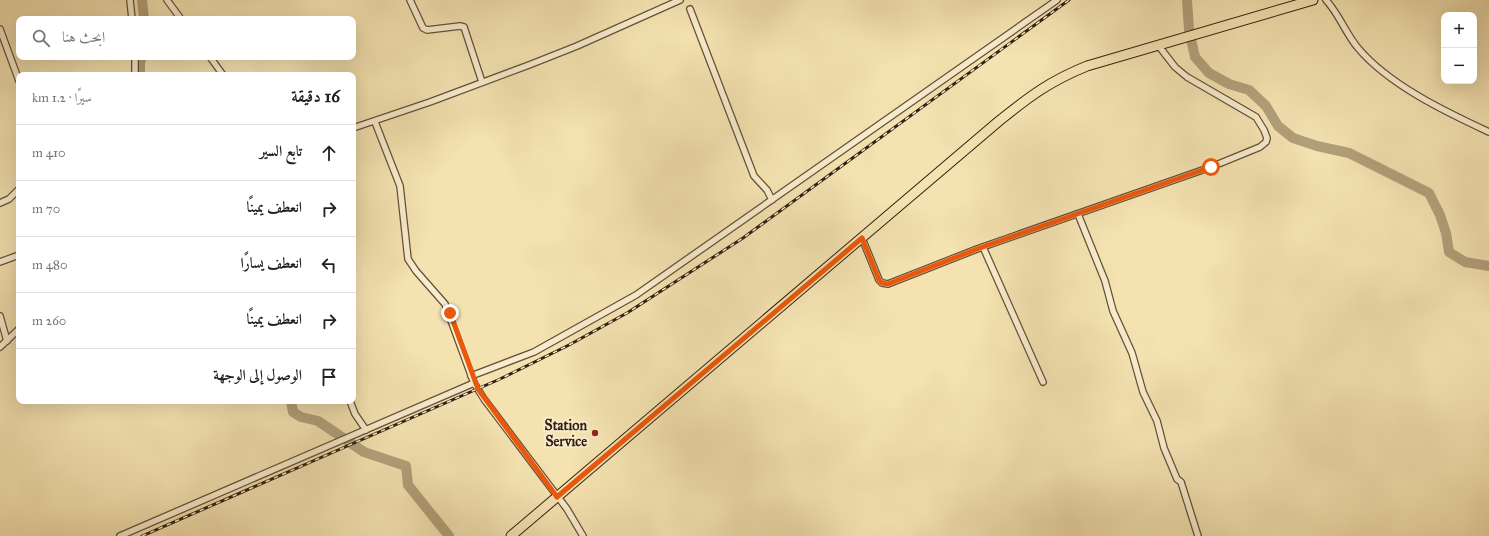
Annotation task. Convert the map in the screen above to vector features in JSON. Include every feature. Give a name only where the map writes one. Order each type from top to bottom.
[{"type":"main road","points":[[512,536],[862,238],[1040,89],[1060,77],[1087,66],[1313,0]]},
{"type":"street","points":[[130,0],[132,16]]},
{"type":"street","points":[[167,0],[179,16]]},
{"type":"street","points":[[410,0],[423,28],[433,30],[460,26],[464,28],[482,82]]},
{"type":"street","points":[[356,127],[374,122],[577,46],[680,0]]},
{"type":"street","points":[[471,376],[534,352],[630,298],[683,264],[1057,0]]},
{"type":"street","points":[[1326,0],[1357,47],[1373,65],[1400,85],[1489,132]]},
{"type":"street","points":[[690,9],[754,176],[767,190],[772,200]]},
{"type":"street","points":[[0,29],[16,73]]},
{"type":"street","points":[[862,238],[879,280],[882,283],[888,284],[982,247],[1211,167],[1260,147],[1266,142],[1267,138],[1264,130],[1256,117],[1187,76],[1175,67],[1158,45]]},
{"type":"street","points":[[134,60],[135,72]]},
{"type":"street","points":[[212,60],[221,72]]},
{"type":"street","points":[[374,122],[400,186],[408,259],[416,271],[445,304],[471,376],[484,399],[567,509],[583,536]]},
{"type":"street","points":[[0,203],[9,199],[16,192]]},
{"type":"street","points":[[1078,214],[1105,281],[1113,310],[1132,354],[1142,392],[1157,422],[1164,448],[1181,482],[1198,536]]},
{"type":"street","points":[[982,247],[1043,382]]},
{"type":"street","points":[[0,262],[16,256]]},
{"type":"street","points":[[0,316],[6,341]]},
{"type":"street","points":[[0,347],[16,332]]},
{"type":"street","points":[[120,536],[474,383]]},
{"type":"street","points":[[351,404],[355,414],[366,430]]},
{"type":"waterway","points":[[142,0],[144,16]]},
{"type":"waterway","points":[[1187,0],[1189,30],[1195,57],[1209,73],[1229,84],[1249,90],[1266,106],[1278,126],[1293,138],[1317,146],[1349,153],[1429,193],[1440,215],[1446,233],[1449,252],[1465,262],[1489,266]]},
{"type":"waterway","points":[[140,72],[141,60]]},
{"type":"waterway","points":[[292,404],[293,412],[301,417],[318,421],[364,452],[406,466],[408,485],[449,536]]},
{"type":"railway","points":[[142,536],[500,379],[569,345],[627,313],[743,238],[1069,0]]},
{"type":"place","name":"Station Service","points":[[595,433]]},
{"type":"route","points":[[450,313],[474,383],[484,399],[557,497],[862,238],[879,280],[882,283],[888,284],[977,249],[1211,167]]}]
